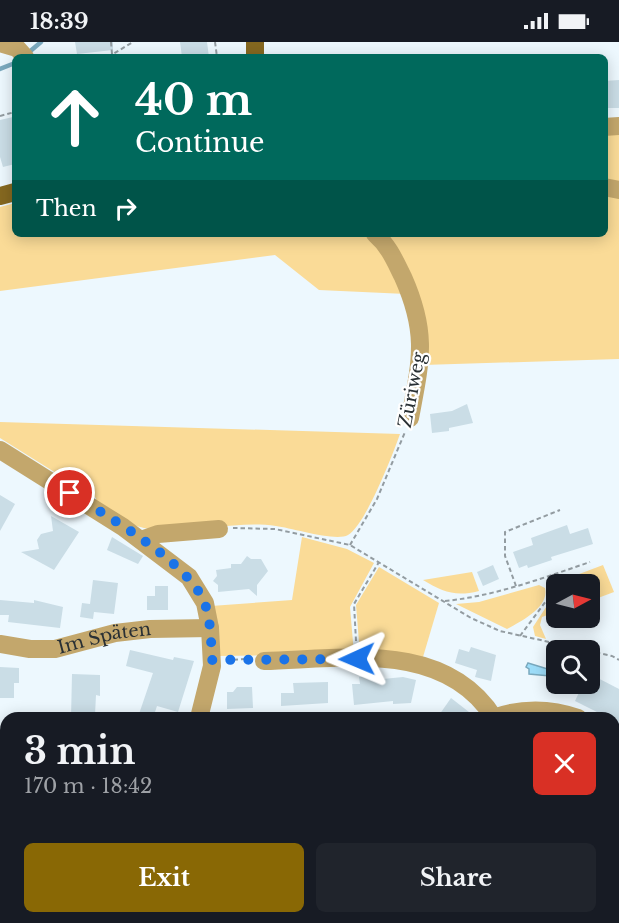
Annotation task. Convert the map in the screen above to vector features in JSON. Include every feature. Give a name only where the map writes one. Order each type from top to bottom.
[{"type":"street","points":[[0,43],[8,44],[22,54]]},
{"type":"street","name":"Züriweg","points":[[378,237],[393,256],[414,301],[418,318],[422,342],[410,418]]},
{"type":"street","points":[[0,450],[49,488],[141,540],[189,578],[205,603],[210,628],[212,660],[201,712]]},
{"type":"street","points":[[141,540],[158,534],[219,529]]},
{"type":"street","name":"Im Späten","points":[[0,644],[30,649],[55,649],[115,633],[210,628]]},
{"type":"street","points":[[264,661],[389,658],[420,663],[445,674],[480,699],[489,712]]},
{"type":"street","points":[[512,712],[533,710],[544,712]]},
{"type":"path","points":[[111,42],[112,54],[133,42]]},
{"type":"path","name":"Züriweg","points":[[350,545],[392,468],[410,418]]},
{"type":"path","points":[[516,586],[505,556],[505,532],[560,510]]},
{"type":"path","points":[[219,529],[275,529],[350,545],[471,618],[520,636],[612,656],[619,660]]},
{"type":"path","points":[[357,659],[354,604],[379,562]]},
{"type":"path","points":[[553,574],[590,562]]},
{"type":"path","points":[[445,601],[470,598],[546,576]]},
{"type":"path","points":[[520,636],[546,601]]},
{"type":"path","points":[[212,660],[264,661]]},
{"type":"shaded area","points":[[619,133],[619,187],[608,185],[608,134]]},
{"type":"shaded area","points":[[608,193],[619,195],[619,359],[423,365],[426,344],[382,237],[608,237]]},
{"type":"shaded area","points":[[12,204],[12,237],[372,237],[377,241],[406,294],[319,290],[275,255],[0,291],[0,207]]},
{"type":"shaded area","points":[[0,422],[400,434],[378,489],[355,529],[348,535],[334,537],[260,525],[176,530],[137,526],[113,514],[96,503],[96,498],[0,438]]},
{"type":"shaded area","points":[[302,537],[347,549],[374,563],[350,607],[354,654],[218,656],[211,606],[292,600]]},
{"type":"shaded area","points":[[603,565],[614,592],[600,597],[600,574],[579,574]]},
{"type":"shaded area","points":[[379,567],[439,603],[423,657],[360,654],[356,605]]},
{"type":"shaded area","points":[[472,572],[479,591],[463,594],[437,588],[423,580]]},
{"type":"shaded area","points":[[539,585],[545,588],[545,595],[539,607],[507,629],[456,604],[479,602]]},
{"type":"shaded area","points":[[546,607],[546,616],[542,617],[540,625],[546,639],[535,636],[533,627]]},
{"type":"water","points":[[528,663],[546,668],[546,676],[529,674],[529,669],[526,667]]},
{"type":"building","points":[[75,42],[113,42],[113,50],[77,54]]},
{"type":"building","points":[[180,42],[207,42],[209,54],[182,54]]},
{"type":"building","points":[[619,80],[619,108],[608,108],[608,81]]},
{"type":"building","points":[[12,117],[12,165],[3,167],[0,157],[0,120]]},
{"type":"building","points":[[467,404],[473,423],[449,428],[449,431],[432,433],[430,414],[452,411]]},
{"type":"building","points":[[0,495],[15,504],[0,531]]},
{"type":"building","points":[[51,516],[79,532],[54,570],[21,552],[39,549],[37,540],[41,534],[53,531]]},
{"type":"building","points":[[567,525],[570,534],[588,528],[593,544],[551,557],[552,560],[528,568],[527,565],[519,568],[513,552],[533,545],[531,538]]},
{"type":"building","points":[[112,537],[143,556],[138,564],[107,550]]},
{"type":"building","points":[[247,556],[251,559],[261,559],[268,571],[257,585],[257,596],[249,589],[218,592],[218,585],[213,581],[217,576],[216,570],[231,568],[231,564],[241,564]]},
{"type":"building","points":[[493,565],[499,579],[483,586],[477,572]]},
{"type":"building","points":[[93,580],[118,583],[114,614],[94,612],[93,619],[80,617],[82,603],[90,604]]},
{"type":"building","points":[[155,586],[168,586],[168,610],[147,610],[147,596],[155,596]]},
{"type":"building","points":[[0,600],[34,603],[34,600],[63,607],[60,628],[8,622],[9,615],[0,615]]},
{"type":"building","points":[[471,647],[496,655],[491,681],[475,677],[477,670],[455,663],[459,649],[469,652]]},
{"type":"building","points":[[130,650],[173,660],[174,657],[194,661],[178,712],[157,706],[155,712],[140,712],[153,673],[126,666]]},
{"type":"building","points":[[0,667],[19,668],[19,683],[14,683],[14,698],[0,698]]},
{"type":"building","points":[[72,674],[100,675],[100,696],[96,695],[95,712],[71,712]]},
{"type":"building","points":[[373,675],[373,680],[403,677],[416,680],[411,703],[393,704],[393,701],[354,705],[352,684],[360,684],[359,677]]},
{"type":"building","points":[[600,679],[619,689],[619,712],[597,712],[575,701],[578,694],[600,694]]},
{"type":"building","points":[[328,682],[328,703],[281,706],[281,693],[294,693],[293,683]]},
{"type":"building","points":[[237,687],[252,687],[253,708],[227,709],[227,692],[233,692]]},
{"type":"building","points":[[451,698],[469,712],[441,712]]},
{"type":"waterway","points":[[28,53],[41,42]]},
{"type":"waterway","points":[[0,69],[12,64]]},
{"type":"route","points":[[70,493],[123,527],[189,578],[205,603],[210,628],[212,660],[357,659]]}]
